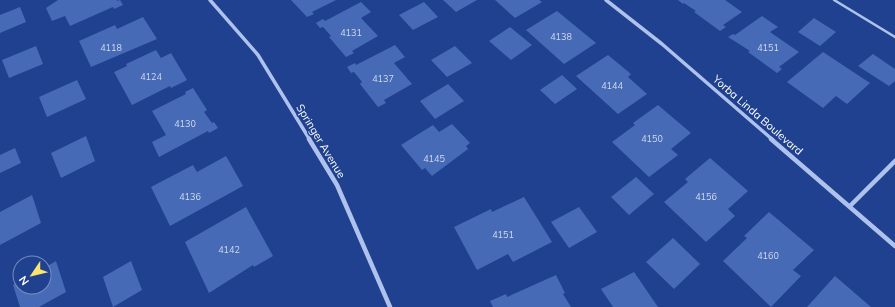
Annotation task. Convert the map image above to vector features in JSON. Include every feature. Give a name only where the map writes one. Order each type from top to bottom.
[{"type":"street","name":"Springer Avenue","points":[[210,0],[258,55],[337,184],[390,307]]},
{"type":"street","name":"Yorba Linda Boulevard","points":[[606,0],[662,44],[895,246]]},
{"type":"street","points":[[850,206],[895,161]]},
{"type":"lane","points":[[834,0],[895,37]]},
{"type":"building","points":[[58,0],[120,0],[123,5],[114,9],[113,7],[70,26],[65,16],[52,21],[46,8]]},
{"type":"building","points":[[291,0],[336,0],[312,12],[314,14],[307,17]]},
{"type":"building","points":[[443,0],[477,0],[456,12]]},
{"type":"building","points":[[495,0],[539,0],[542,2],[515,18]]},
{"type":"building","points":[[678,0],[725,0],[742,12],[723,25],[726,27],[720,31],[694,12],[696,11]]},
{"type":"building","points":[[361,2],[371,12],[361,18],[378,36],[352,51],[354,53],[346,57],[329,37],[331,36],[323,27],[320,28],[316,23],[323,19],[325,21]]},
{"type":"building","points":[[424,2],[438,17],[413,30],[399,15]]},
{"type":"building","points":[[20,7],[26,22],[0,33],[0,15]]},
{"type":"building","points":[[557,11],[596,43],[564,64],[526,30]]},
{"type":"building","points":[[762,16],[778,27],[770,32],[799,52],[779,67],[782,69],[777,73],[748,52],[750,51],[728,37],[733,34],[735,35]]},
{"type":"building","points":[[143,17],[157,39],[91,67],[79,41],[115,25],[117,29]]},
{"type":"building","points":[[814,18],[836,32],[820,46],[798,32]]},
{"type":"building","points":[[510,27],[532,45],[511,60],[489,41]]},
{"type":"building","points":[[395,45],[405,57],[394,63],[412,84],[384,100],[386,103],[378,107],[360,84],[362,82],[354,72],[351,73],[347,67],[355,63],[356,65]]},
{"type":"building","points":[[36,46],[43,64],[9,78],[2,60]]},
{"type":"building","points":[[455,46],[472,63],[447,77],[431,60]]},
{"type":"building","points":[[156,50],[161,58],[171,53],[187,80],[171,88],[170,86],[132,105],[114,72],[127,66],[126,64]]},
{"type":"building","points":[[823,52],[870,83],[847,104],[836,96],[823,108],[787,82]]},
{"type":"building","points":[[873,54],[895,69],[895,81],[889,86],[858,66]]},
{"type":"building","points":[[608,55],[631,74],[628,77],[647,94],[618,114],[576,76]]},
{"type":"building","points":[[562,75],[577,89],[555,104],[540,90]]},
{"type":"building","points":[[77,80],[86,99],[47,117],[39,97]]},
{"type":"building","points":[[448,84],[464,101],[435,119],[420,101]]},
{"type":"building","points":[[193,88],[207,110],[204,112],[212,123],[214,122],[218,128],[209,133],[208,131],[159,157],[152,142],[166,135],[152,111],[186,94],[185,92]]},
{"type":"building","points":[[658,105],[691,133],[671,149],[678,155],[649,177],[612,142],[635,125],[633,123]]},
{"type":"building","points":[[452,124],[470,143],[466,146],[468,149],[432,176],[425,168],[422,170],[401,145],[433,125],[439,132]]},
{"type":"building","points":[[86,136],[95,161],[61,178],[51,153]]},
{"type":"building","points":[[15,148],[21,163],[0,173],[0,155]]},
{"type":"building","points":[[226,156],[243,186],[170,226],[151,187],[193,165],[197,172]]},
{"type":"building","points":[[710,158],[748,191],[728,209],[735,216],[706,242],[664,202],[688,182],[685,179]]},
{"type":"building","points":[[636,177],[654,194],[629,215],[611,197]]},
{"type":"building","points":[[32,195],[41,223],[0,245],[0,212]]},
{"type":"building","points":[[524,197],[552,242],[513,262],[508,254],[477,270],[454,227],[491,209],[492,212]]},
{"type":"building","points":[[246,207],[273,256],[254,267],[253,265],[209,293],[185,242]]},
{"type":"building","points":[[579,207],[597,232],[569,248],[551,222]]},
{"type":"building","points":[[769,212],[814,250],[793,270],[801,276],[771,307],[723,261],[747,238],[744,236]]},
{"type":"building","points":[[673,238],[700,264],[674,289],[646,262]]},
{"type":"building","points":[[56,261],[66,292],[39,307],[20,307],[16,295],[52,295],[52,263]]},
{"type":"building","points":[[131,261],[142,290],[113,307],[103,277]]},
{"type":"building","points":[[634,272],[658,307],[613,307],[601,289]]},
{"type":"building","points":[[556,275],[565,293],[563,294],[571,307],[493,307],[490,301],[506,294],[507,297]]},
{"type":"building","points":[[835,276],[871,307],[807,307]]}]
